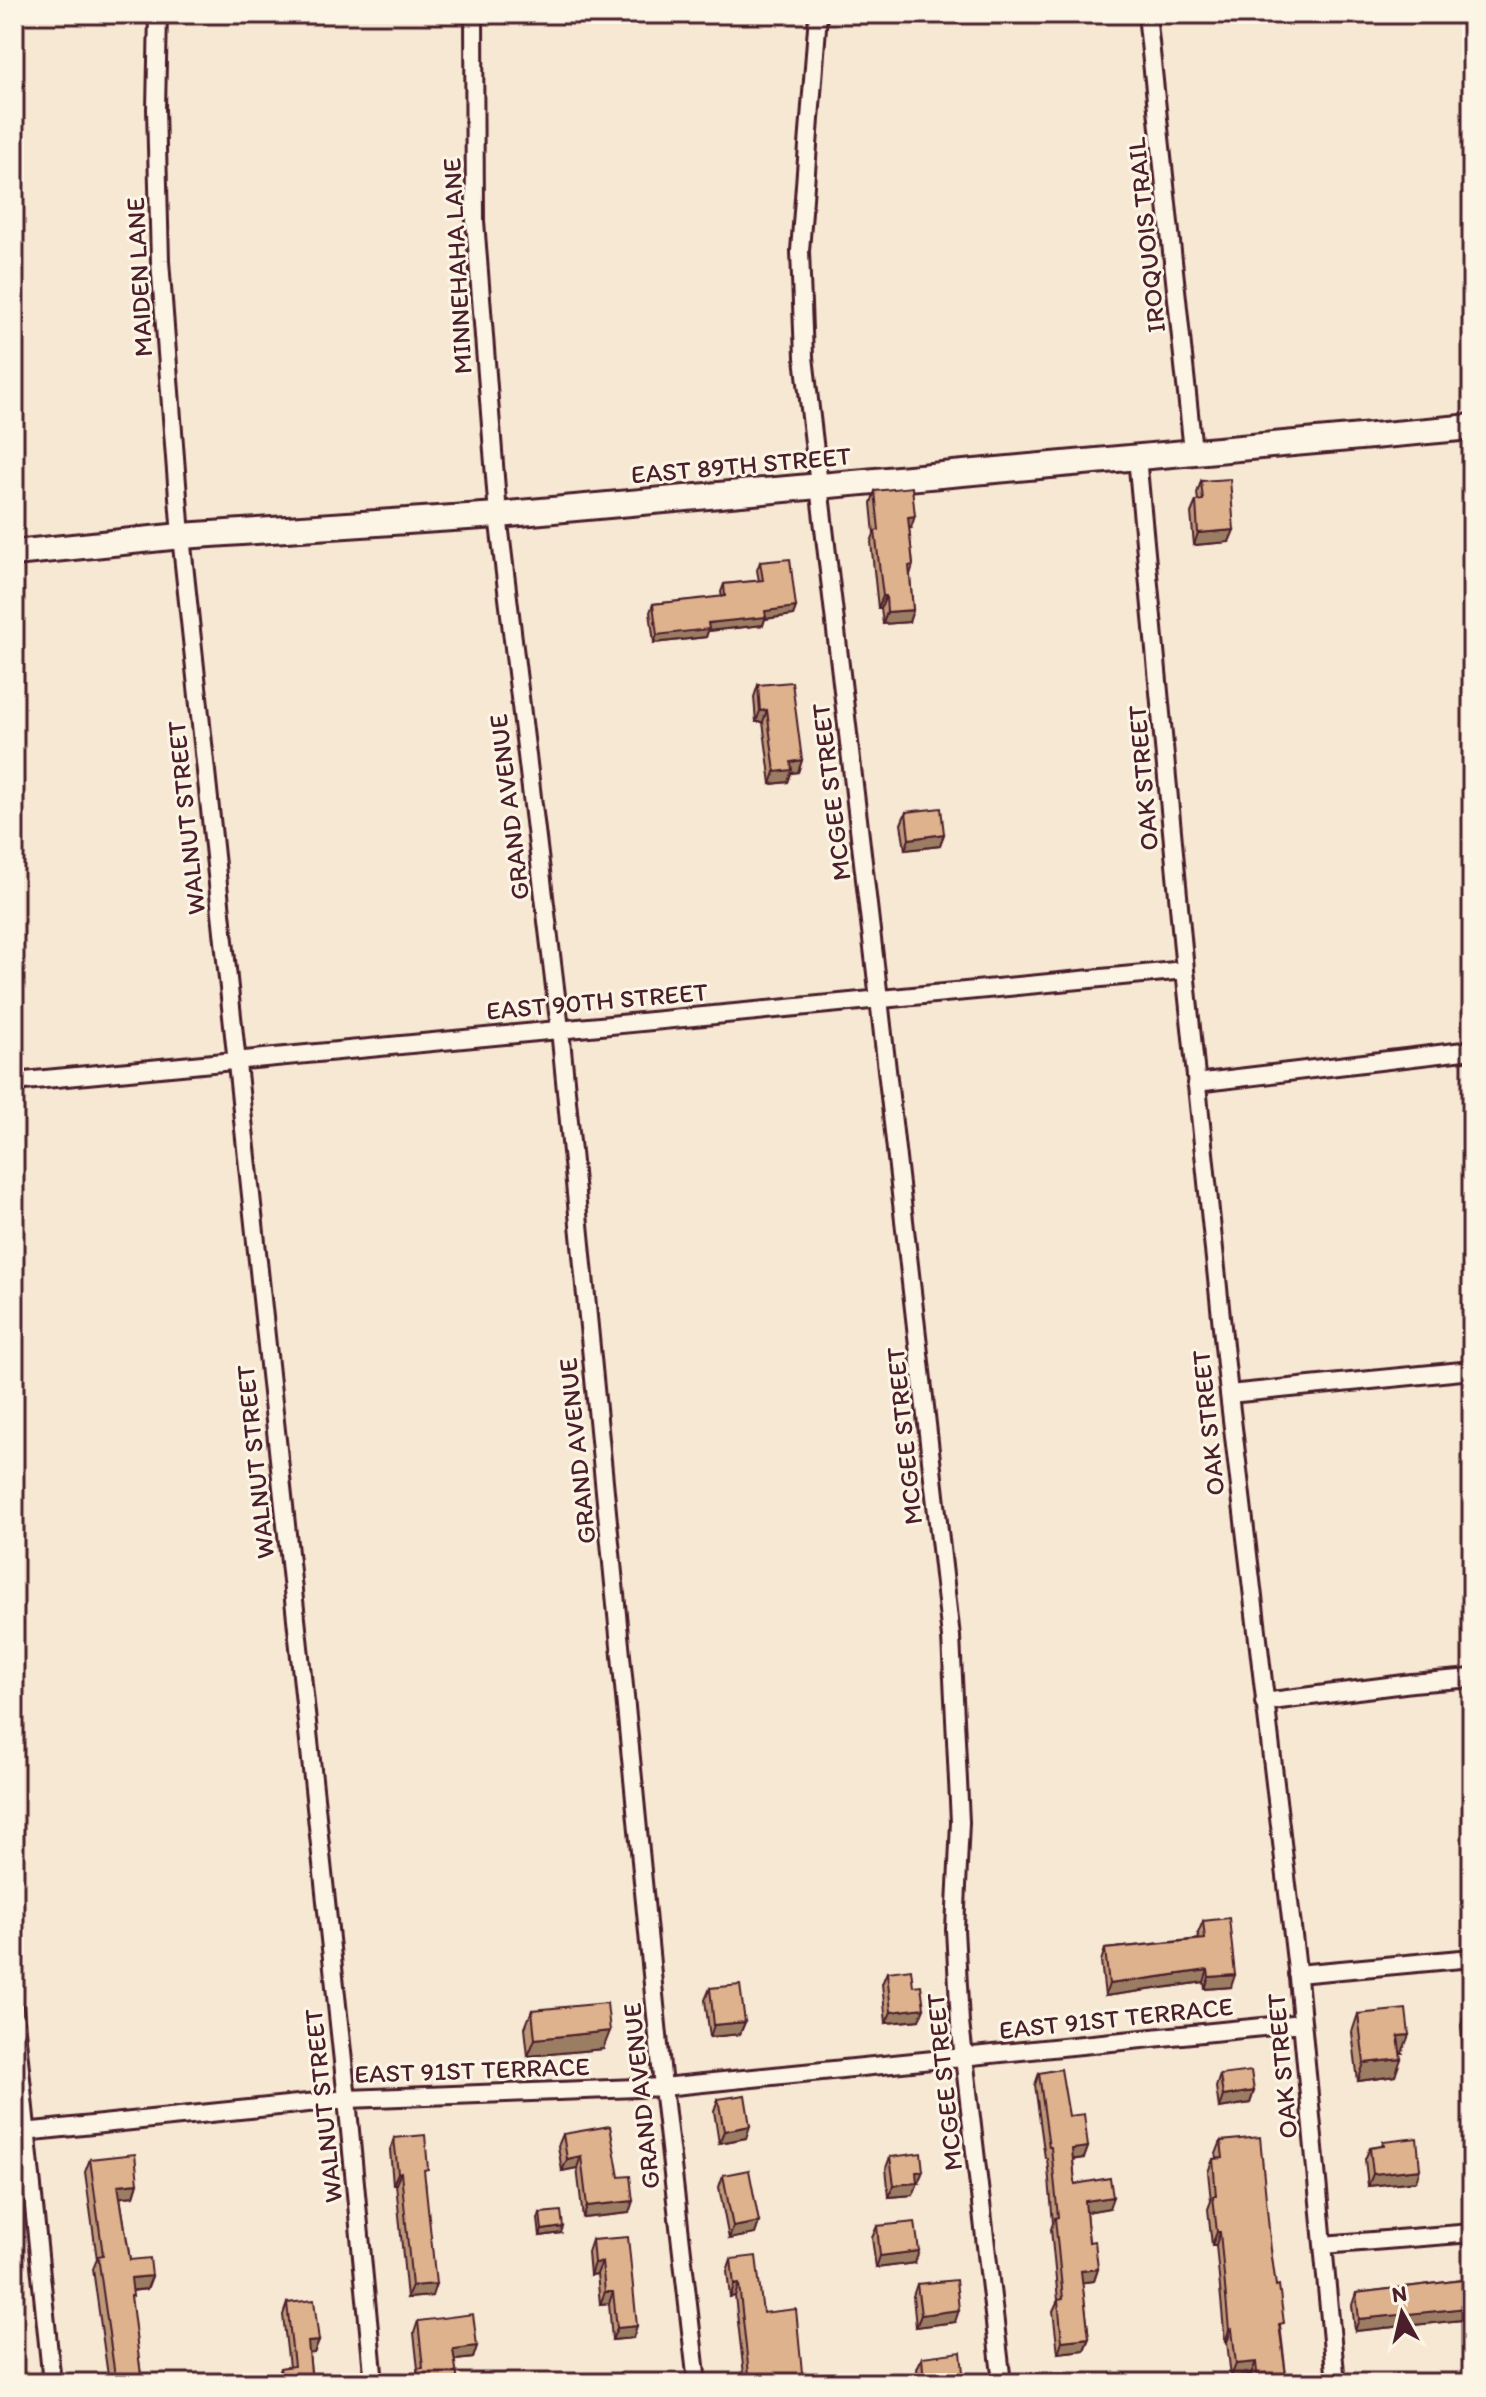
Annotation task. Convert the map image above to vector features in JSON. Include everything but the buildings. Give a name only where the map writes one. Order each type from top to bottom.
[{"type":"street","name":"MAIDEN LANE","points":[[158,14],[156,109],[160,261],[181,536]]},
{"type":"street","name":"MINNEHAHA LANE","points":[[474,14],[475,221],[498,515]]},
{"type":"street","name":"MCGEE STREET","points":[[818,14],[800,251],[804,357],[951,1637],[960,1822],[955,1929],[964,2058],[1002,2383]]},
{"type":"street","name":"IROQUOIS TRAIL","points":[[1147,14],[1193,451]]},
{"type":"street","name":"EAST 89TH STREET","points":[[14,553],[181,536],[498,515],[1472,427]]},
{"type":"street","name":"OAK STREET","points":[[1137,457],[1196,1083],[1297,1974],[1336,2383]]},
{"type":"street","name":"GRAND AVENUE","points":[[498,515],[560,1029],[663,2087],[697,2383]]},
{"type":"street","name":"WALNUT STREET","points":[[181,536],[347,2099],[374,2383]]},
{"type":"street","name":"EAST 90TH STREET","points":[[14,1082],[1185,970]]},
{"type":"street","points":[[1196,1083],[1472,1050]]},
{"type":"street","points":[[1229,1394],[1472,1370]]},
{"type":"street","points":[[1264,1702],[1472,1678]]},
{"type":"street","points":[[1297,1974],[1472,1958]]},
{"type":"street","points":[[14,2010],[20,2133],[52,2383]]},
{"type":"street","name":"EAST 91ST TERRACE","points":[[20,2133],[347,2099],[663,2087],[1302,2023]]},
{"type":"street","points":[[1323,2245],[1472,2233]]}]
